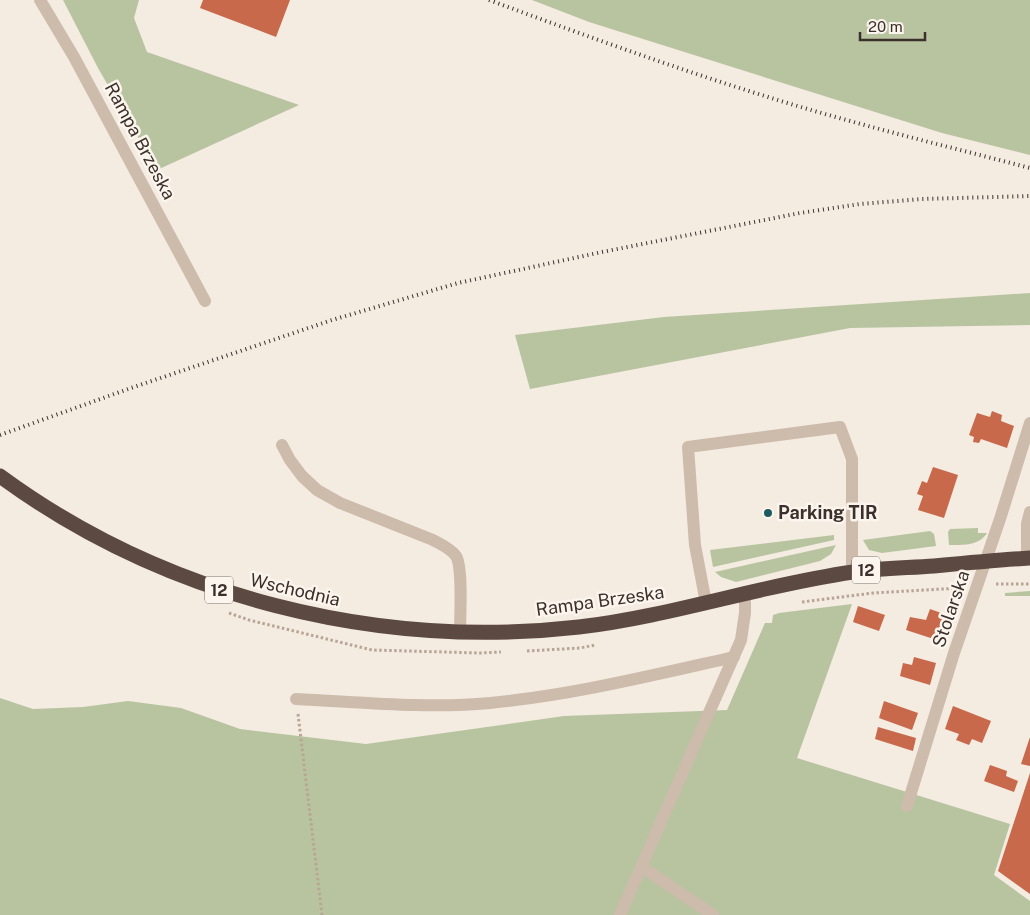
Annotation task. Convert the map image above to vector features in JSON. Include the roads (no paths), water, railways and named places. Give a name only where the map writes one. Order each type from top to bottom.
[{"type":"highway","name":"Wschodnia","points":[[1,476],[37,502],[113,545],[166,569],[230,594],[344,620],[391,628],[460,632]]},
{"type":"highway","name":"Rampa Brzeska","points":[[460,632],[498,632],[580,626],[706,603],[745,593],[852,572],[1029,558]]},
{"type":"lane","name":"Rampa Brzeska","points":[[40,0],[74,57],[205,301]]},
{"type":"lane","name":"Stolarska","points":[[906,806],[954,652],[978,588],[984,562],[1000,519],[1030,423]]},
{"type":"lane","points":[[706,603],[694,545],[688,447],[840,427],[852,459],[852,572]]},
{"type":"lane","points":[[282,445],[302,476],[317,490],[340,503],[433,540],[448,548],[457,558],[460,568],[460,632]]},
{"type":"lane","points":[[1029,558],[1027,524],[1030,512]]},
{"type":"lane","points":[[620,915],[741,640],[745,613],[745,593]]},
{"type":"lane","points":[[296,699],[420,705],[489,703],[555,695],[734,658]]},
{"type":"lane","points":[[642,867],[713,915]]},
{"type":"railway","points":[[489,0],[663,63],[800,107],[1030,168]]},
{"type":"railway","points":[[0,435],[131,388],[332,320],[458,283],[800,213],[860,204],[922,199],[1030,196]]},
{"type":"place","name":"Parking TIR","points":[[768,513]]}]
